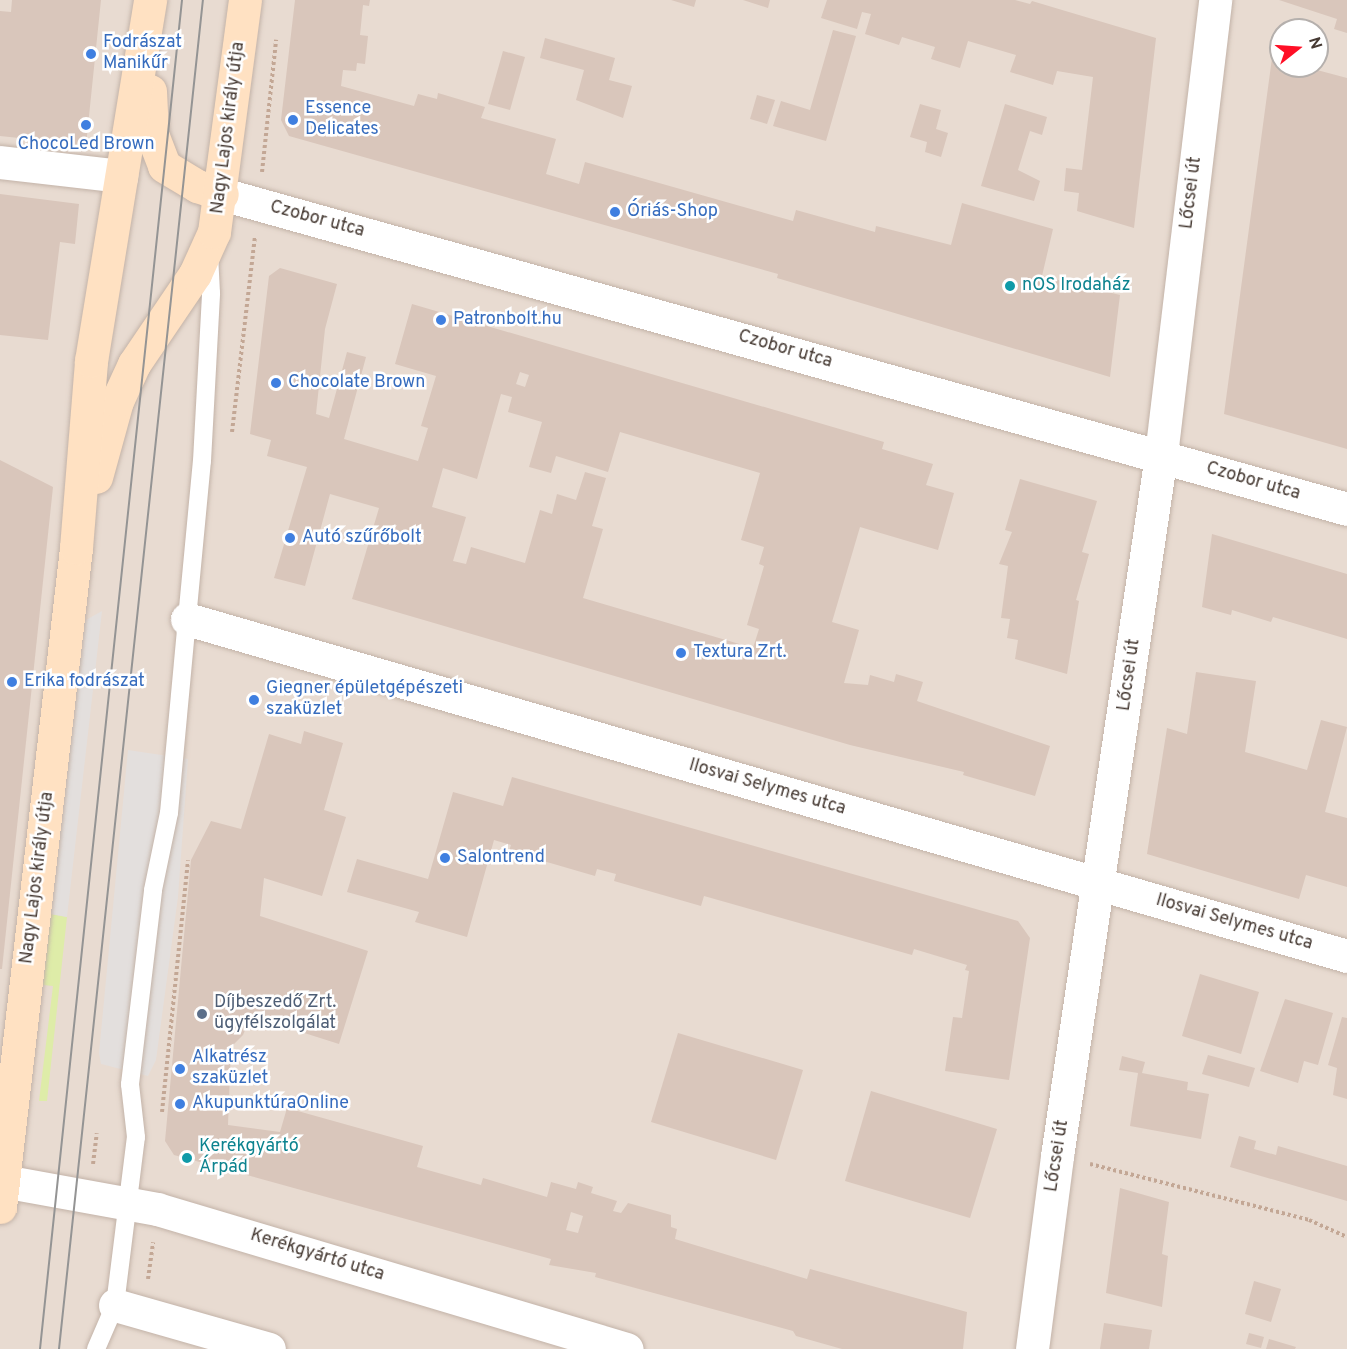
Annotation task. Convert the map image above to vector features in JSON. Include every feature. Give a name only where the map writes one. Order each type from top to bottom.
[{"type":"main road","name":"Nagy Lajos király útja","points":[[2,1194],[76,548],[91,362],[121,176],[147,38],[150,0]]},
{"type":"main road","name":"Nagy Lajos király útja","points":[[76,548],[125,382],[208,248],[222,194],[245,0]]},
{"type":"main road","points":[[147,38],[152,134],[164,166],[197,186],[222,194]]},
{"type":"street","name":"Lőcsei út","points":[[1032,1349],[1057,1156],[1100,885],[1161,455],[1215,0]]},
{"type":"street","points":[[0,162],[121,176]]},
{"type":"street","name":"Czobor utca","points":[[222,194],[1161,455],[1347,509]]},
{"type":"street","name":"Ilosvai Selymes utca","points":[[187,619],[1347,956]]},
{"type":"street","name":"Kerékgyártó utca","points":[[2,1194],[143,1206],[627,1349]]},
{"type":"street","points":[[129,1309],[269,1349]]},
{"type":"lane","points":[[96,1349],[129,1309],[143,1206],[130,1084],[153,890],[169,813],[202,461],[211,293],[208,248]]},
{"type":"path","points":[[231,438],[277,35]]},
{"type":"path","points":[[161,1116],[189,855]]},
{"type":"path","points":[[1057,1156],[1309,1220],[1347,1237]]},
{"type":"path","points":[[129,1309],[143,1206]]},
{"type":"shaded area","points":[[0,0],[1347,0],[1347,1349],[0,1349]]},
{"type":"shaded area","points":[[102,611],[67,917],[45,913],[77,625]]},
{"type":"shaded area","points":[[128,750],[188,759],[178,897],[156,1060],[148,1076],[101,1064],[99,1053]]},
{"type":"green space","points":[[51,914],[67,917],[47,1101],[39,1101],[53,986],[43,985]]},
{"type":"building","points":[[12,0],[101,0],[86,145],[0,136],[0,11],[11,12]]},
{"type":"building","points":[[295,0],[370,0],[369,6],[363,5],[360,35],[368,36],[365,64],[357,63],[356,71],[343,70],[341,86],[414,106],[418,94],[437,99],[438,93],[485,107],[481,118],[556,139],[546,174],[579,184],[585,162],[793,221],[796,210],[875,232],[876,226],[951,245],[962,203],[1053,229],[1042,276],[1120,295],[1110,377],[777,278],[778,274],[289,136],[281,120]]},
{"type":"building","points":[[671,0],[696,0],[694,7]]},
{"type":"building","points":[[743,0],[770,0],[768,8]]},
{"type":"building","points":[[827,0],[1015,0],[1030,4],[1032,1],[1156,38],[1134,228],[1077,211],[1079,193],[1064,191],[1066,168],[1082,170],[1093,77],[1057,71],[1053,85],[1010,72],[1016,55],[968,41],[960,68],[931,59],[935,47],[902,37],[899,45],[865,34],[871,14],[862,12],[857,29],[821,18]]},
{"type":"building","points":[[1279,0],[1347,0],[1347,33],[1334,29],[1337,19]]},
{"type":"building","points":[[833,30],[856,36],[826,141],[773,126],[781,101],[810,110]]},
{"type":"building","points":[[545,38],[615,58],[609,80],[632,86],[623,118],[576,100],[584,70],[540,58]]},
{"type":"building","points":[[503,51],[525,57],[510,110],[488,104]]},
{"type":"building","points":[[1329,73],[1347,78],[1347,449],[1224,414],[1269,78],[1329,78]]},
{"type":"building","points":[[757,95],[775,100],[767,124],[750,119]]},
{"type":"building","points":[[920,104],[941,110],[936,129],[948,133],[941,157],[925,152],[927,142],[910,137]]},
{"type":"building","points":[[1005,104],[1047,117],[1042,135],[1030,131],[1018,170],[1040,181],[1034,201],[981,186]]},
{"type":"building","points":[[0,194],[79,204],[75,244],[60,242],[48,340],[0,335]]},
{"type":"building","points":[[280,268],[337,284],[325,329],[316,414],[329,418],[347,352],[366,357],[344,439],[418,461],[428,428],[421,426],[436,376],[395,364],[412,304],[884,442],[882,449],[933,464],[926,485],[954,493],[938,550],[860,527],[832,622],[859,630],[844,683],[868,685],[870,675],[894,682],[896,674],[923,682],[917,701],[1050,746],[1035,796],[963,775],[964,772],[850,745],[352,599],[379,508],[330,494],[305,586],[274,578],[307,467],[267,456],[271,440],[250,434],[269,276]],"holes":[[[520,372],[529,375],[525,387],[516,384]],[[501,394],[512,397],[508,412],[542,422],[529,467],[551,473],[556,456],[608,472],[620,432],[760,473],[741,540],[764,547],[759,564],[764,566],[747,625],[759,629],[753,648],[583,598],[603,529],[592,526],[606,478],[585,472],[576,500],[557,494],[552,514],[540,510],[525,563],[471,547],[466,564],[453,561],[466,517],[432,507],[443,468],[477,479]]]},
{"type":"building","points":[[0,460],[53,487],[2,969],[0,969]]},
{"type":"building","points":[[1020,479],[1097,501],[1082,552],[1089,554],[1076,600],[1079,601],[1067,674],[1015,659],[1018,640],[1007,638],[1010,619],[1001,618],[1008,566],[999,564],[1012,532],[1005,530]]},
{"type":"building","points":[[1212,534],[1347,574],[1347,639],[1273,617],[1271,622],[1232,610],[1231,615],[1202,607]]},
{"type":"building","points":[[1196,672],[1256,681],[1245,752],[1307,770],[1321,720],[1347,727],[1325,812],[1347,818],[1347,887],[1306,875],[1299,899],[1147,854],[1167,728],[1187,734]]},
{"type":"building","points":[[304,731],[343,743],[324,810],[346,817],[322,896],[264,878],[260,916],[368,951],[339,1044],[251,1016],[243,1035],[231,1047],[228,1125],[280,1132],[287,1108],[423,1146],[417,1167],[481,1185],[483,1178],[547,1197],[551,1182],[576,1189],[578,1182],[593,1187],[591,1193],[617,1201],[613,1211],[621,1213],[628,1203],[671,1215],[671,1227],[677,1229],[675,1239],[807,1279],[810,1269],[967,1312],[963,1349],[842,1349],[796,1336],[793,1331],[595,1277],[596,1273],[549,1265],[551,1259],[174,1155],[165,1141],[191,860],[211,821],[241,829],[269,734],[301,744]],"holes":[[[571,1212],[583,1216],[578,1233],[566,1230]]]},
{"type":"building","points":[[512,777],[1018,921],[1030,938],[1009,1080],[945,1071],[953,1017],[962,1018],[969,971],[965,970],[967,965],[914,949],[912,955],[704,896],[701,906],[614,881],[616,874],[597,869],[595,876],[509,851],[511,845],[494,840],[467,937],[415,922],[419,912],[347,892],[357,859],[428,879],[453,792],[503,806]]},
{"type":"building","points":[[1200,974],[1259,992],[1241,1054],[1182,1036]]},
{"type":"building","points":[[1285,999],[1333,1013],[1318,1065],[1304,1061],[1298,1083],[1260,1071]]},
{"type":"building","points":[[1342,1017],[1347,1018],[1347,1099],[1333,1095],[1337,1068],[1328,1065]]},
{"type":"building","points":[[678,1033],[803,1070],[776,1160],[651,1122]]},
{"type":"building","points":[[1208,1055],[1255,1068],[1249,1087],[1202,1074]]},
{"type":"building","points":[[1122,1056],[1145,1062],[1142,1073],[1188,1082],[1187,1090],[1209,1094],[1201,1139],[1130,1126],[1138,1073],[1119,1070]]},
{"type":"building","points":[[871,1091],[997,1129],[970,1218],[845,1181]]},
{"type":"building","points":[[1239,1136],[1256,1141],[1254,1149],[1276,1155],[1278,1146],[1347,1166],[1347,1201],[1230,1167]]},
{"type":"building","points":[[1120,1188],[1169,1202],[1162,1254],[1168,1256],[1162,1307],[1106,1293]]},
{"type":"building","points":[[1254,1281],[1281,1289],[1271,1322],[1245,1314]]},
{"type":"building","points":[[1104,1323],[1152,1330],[1149,1349],[1100,1349]]},
{"type":"building","points":[[1249,1333],[1264,1337],[1261,1348],[1246,1344]]},
{"type":"building","points":[[1269,1339],[1296,1347],[1295,1349],[1266,1349]]},
{"type":"tram line","points":[[40,1349],[182,0]]},
{"type":"tram line","points":[[59,1349],[203,0]]},
{"type":"place","name":"Fodrászat Manikűr","points":[[91,54]]},
{"type":"place","name":"Essence Delicates","points":[[293,120]]},
{"type":"place","name":"ChocoLed Brown","points":[[86,125]]},
{"type":"place","name":"Óriás-Shop","points":[[615,212]]},
{"type":"place","name":"nOS Irodaház","points":[[1010,286]]},
{"type":"place","name":"Patronbolt.hu","points":[[441,320]]},
{"type":"place","name":"Chocolate Brown","points":[[276,383]]},
{"type":"place","name":"Autó szűrőbolt","points":[[290,538]]},
{"type":"place","name":"Textura Zrt.","points":[[681,653]]},
{"type":"place","name":"Erika fodrászat","points":[[12,682]]},
{"type":"place","name":"Giegner épületgépészeti szaküzlet","points":[[254,700]]},
{"type":"place","name":"Salontrend","points":[[445,858]]},
{"type":"place","name":"Díjbeszedő Zrt. ügyfélszolgálat","points":[[202,1014]]},
{"type":"place","name":"Alkatrész szaküzlet","points":[[180,1069]]},
{"type":"place","name":"AkupunktúraOnline","points":[[180,1104]]},
{"type":"place","name":"Kerékgyártó Árpád","points":[[187,1158]]}]
